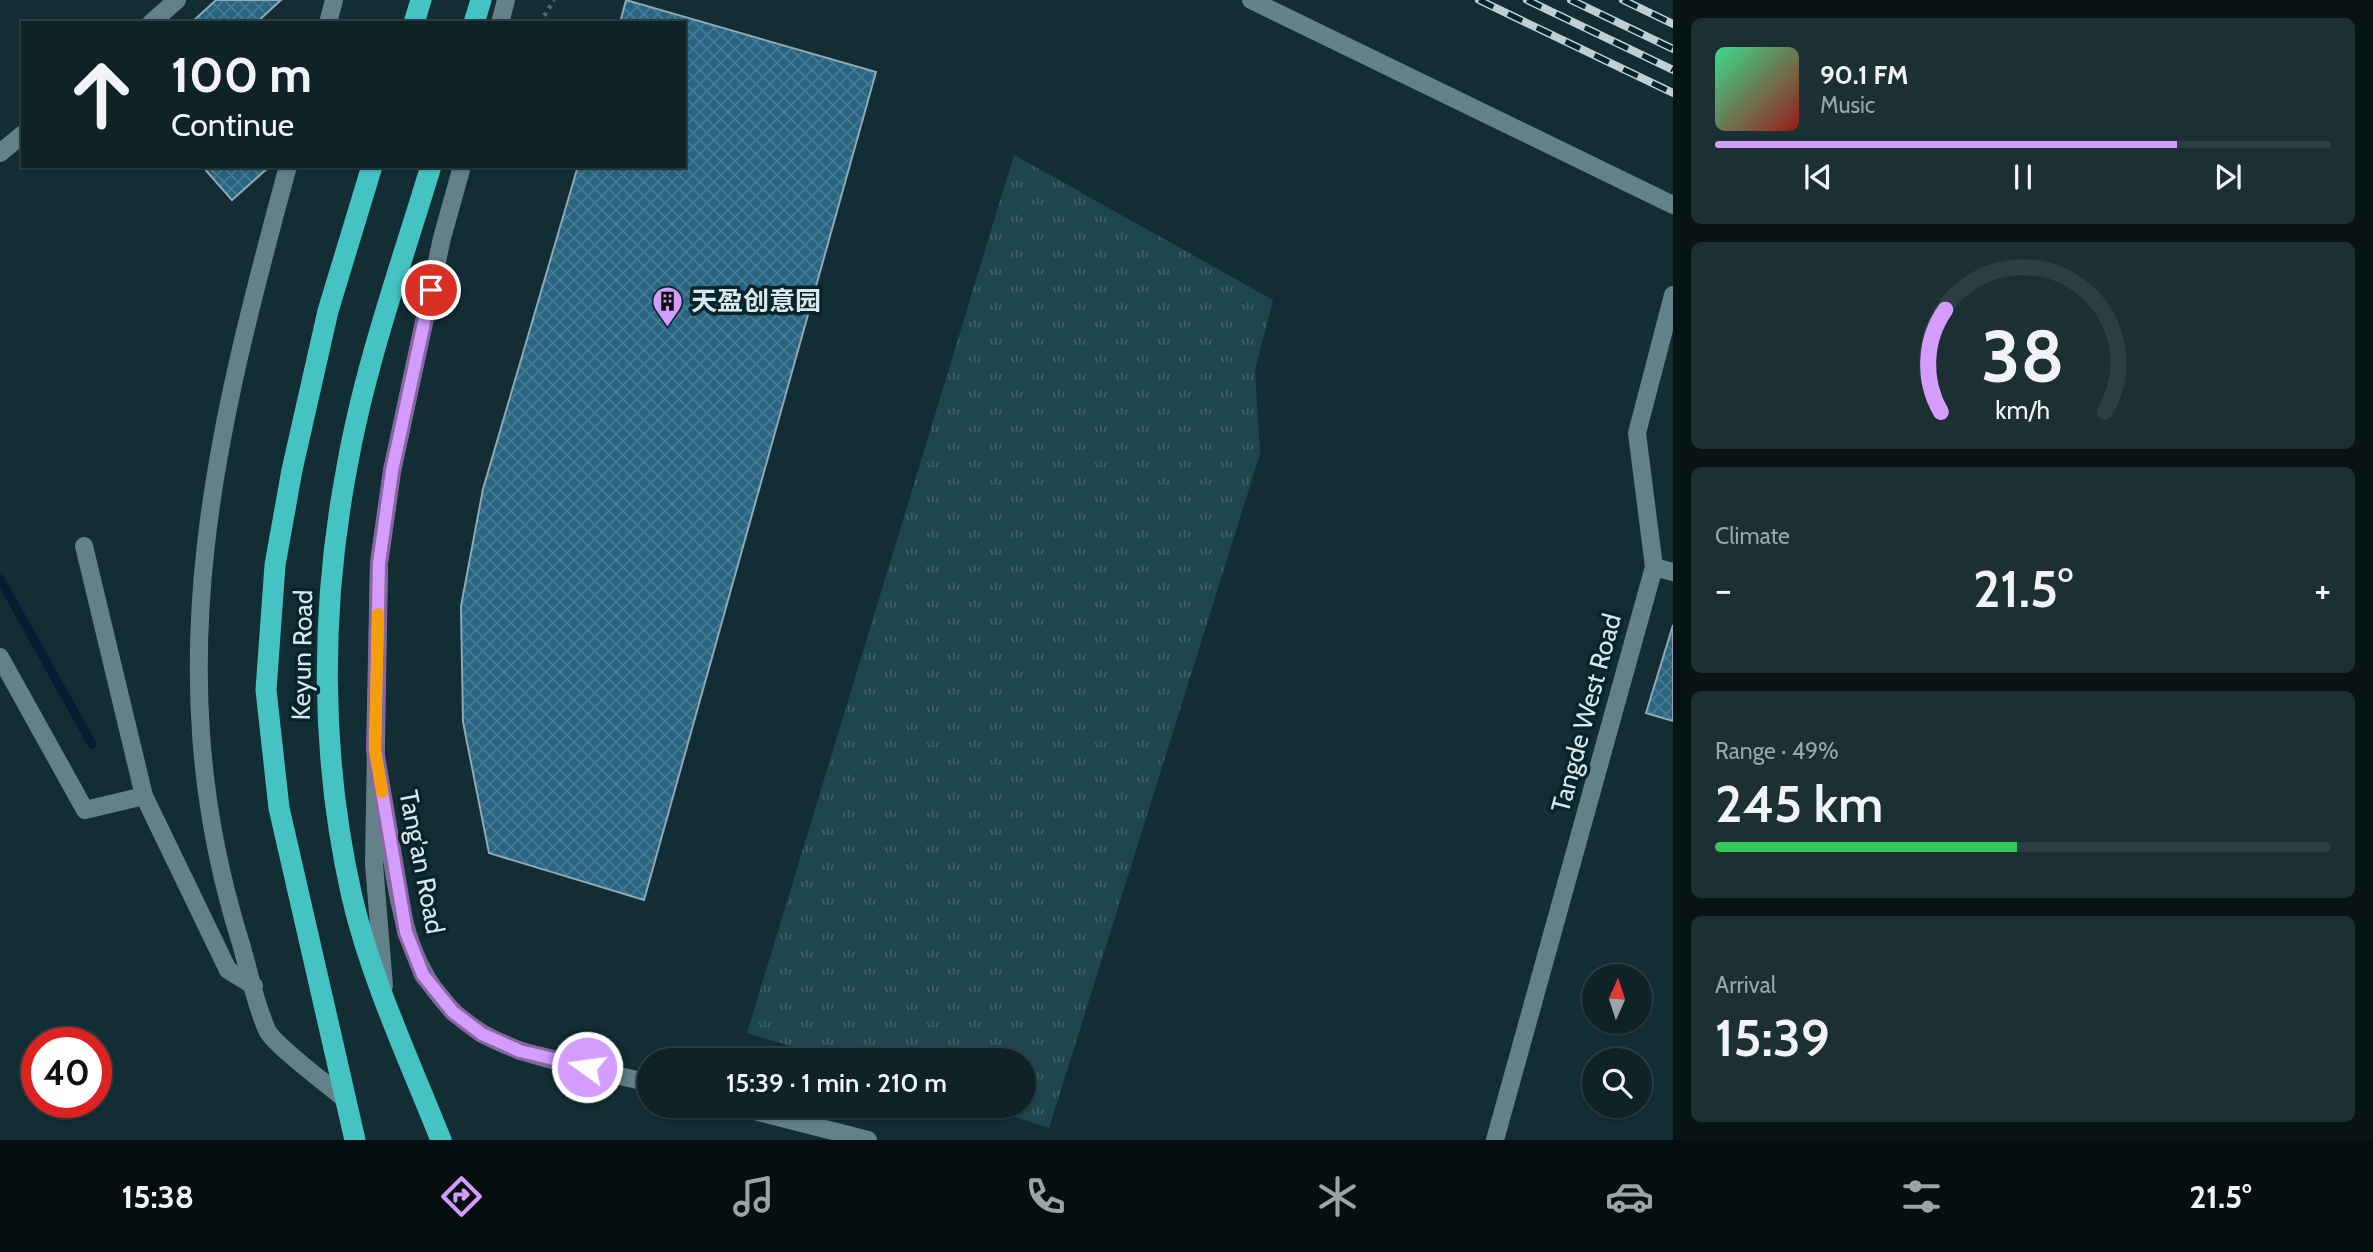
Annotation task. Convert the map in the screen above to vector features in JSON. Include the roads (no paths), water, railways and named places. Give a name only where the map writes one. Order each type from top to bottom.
[{"type":"highway","points":[[415,21],[421,0]]},
{"type":"highway","points":[[475,21],[481,0]]},
{"type":"highway","name":"Keyun Road","points":[[355,1140],[342,1097],[279,808],[266,690],[275,565],[292,470],[328,311],[371,168]]},
{"type":"highway","name":"Keyun Road","points":[[430,168],[379,339],[347,466],[330,586],[327,706],[333,795],[352,899],[385,997],[441,1140]]},
{"type":"street","points":[[152,21],[177,0]]},
{"type":"street","points":[[329,21],[334,0]]},
{"type":"street","points":[[501,21],[506,0]]},
{"type":"street","points":[[1251,0],[1673,205]]},
{"type":"street","points":[[0,153],[21,136]]},
{"type":"street","points":[[287,168],[251,301],[207,522],[199,610],[197,697],[200,755],[214,846],[268,1033],[342,1097]]},
{"type":"street","points":[[385,997],[374,864],[379,563],[390,484],[442,238],[461,168]]},
{"type":"street","name":"Tangde West Road","points":[[1495,1140],[1654,567],[1637,433],[1673,295]]},
{"type":"street","points":[[85,546],[144,796],[228,970],[254,986]]},
{"type":"street","points":[[1654,567],[1673,572]]},
{"type":"street","points":[[0,657],[85,810],[144,796]]},
{"type":"street","name":"Tang'an Road","points":[[375,750],[406,932],[423,975],[453,1012],[482,1034],[520,1051],[637,1080]]},
{"type":"street","points":[[776,1118],[845,1138],[868,1140]]},
{"type":"waterway","points":[[0,579],[92,744]]},
{"type":"railway","points":[[1479,0],[1673,93]]},
{"type":"railway","points":[[1527,0],[1673,70]]},
{"type":"railway","points":[[1571,0],[1673,49]]},
{"type":"railway","points":[[1623,0],[1673,24]]},
{"type":"place","name":"天盈创意园","points":[[668,328]]}]
